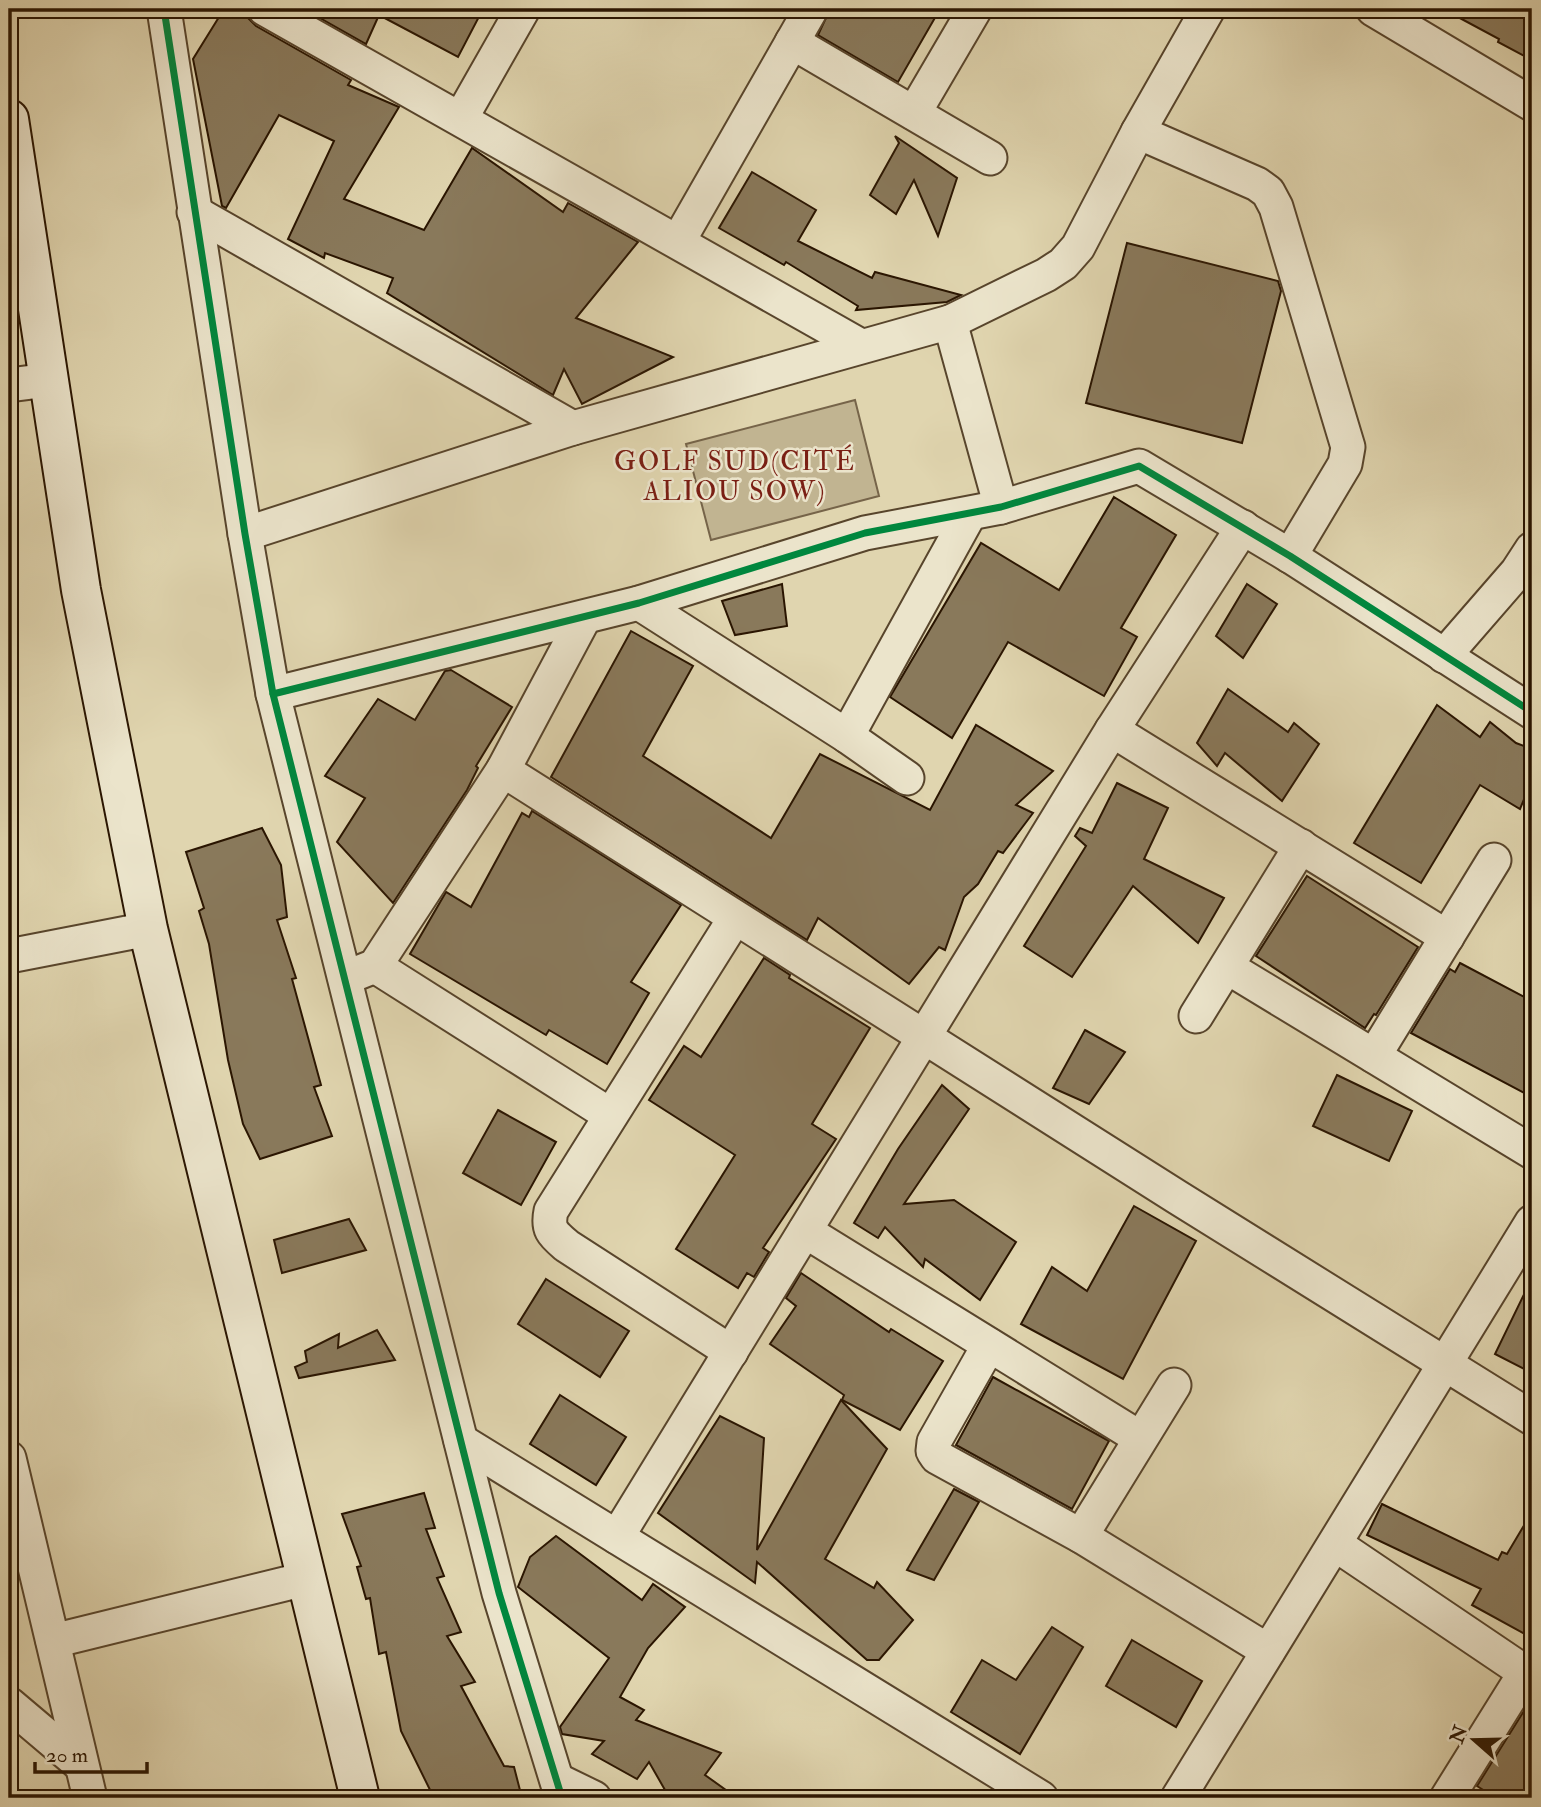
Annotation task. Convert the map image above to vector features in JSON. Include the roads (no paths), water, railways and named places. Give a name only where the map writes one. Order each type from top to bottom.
[{"type":"main road","points":[[9,119],[16,210],[48,380],[81,590],[148,929],[360,1798]]},
{"type":"street","points":[[164,9],[245,534],[273,694],[360,972],[461,1441],[499,1593],[559,1789],[594,1798]]},
{"type":"street","points":[[265,9],[679,240],[861,346]]},
{"type":"street","points":[[461,118],[523,9]]},
{"type":"street","points":[[679,240],[811,9]]},
{"type":"street","points":[[914,113],[975,9]]},
{"type":"street","points":[[245,534],[573,428],[950,322],[1063,264],[1078,247],[1138,132],[1208,9]]},
{"type":"street","points":[[1373,9],[1532,104]]},
{"type":"street","points":[[792,42],[990,158]]},
{"type":"street","points":[[1138,132],[1257,184],[1268,192],[1276,207],[1348,447],[1345,464],[1290,556]]},
{"type":"street","points":[[194,212],[573,428]]},
{"type":"street","points":[[950,322],[1001,507]]},
{"type":"street","points":[[9,384],[48,380]]},
{"type":"street","points":[[273,694],[584,618],[865,533],[969,515],[1139,466],[1290,556],[1532,712]]},
{"type":"street","points":[[847,736],[969,515]]},
{"type":"street","points":[[617,1537],[1112,730],[1243,527]]},
{"type":"street","points":[[1444,656],[1517,572],[1532,549]]},
{"type":"street","points":[[639,603],[847,736],[907,778]]},
{"type":"street","points":[[360,972],[503,770],[584,618]]},
{"type":"street","points":[[1112,730],[1447,937]]},
{"type":"street","points":[[503,770],[1532,1419]]},
{"type":"street","points":[[1196,1016],[1301,846]]},
{"type":"street","points":[[1374,1056],[1494,860]]},
{"type":"street","points":[[731,1352],[551,1232],[548,1223],[551,1211],[735,918]]},
{"type":"street","points":[[9,956],[148,929]]},
{"type":"street","points":[[1227,967],[1532,1152]]},
{"type":"street","points":[[360,972],[610,1115]]},
{"type":"street","points":[[1178,1798],[1532,1222]]},
{"type":"street","points":[[805,1231],[1140,1438]]},
{"type":"street","points":[[989,1345],[933,1451],[937,1457],[1081,1536],[1268,1651]]},
{"type":"street","points":[[1081,1536],[1174,1385]]},
{"type":"street","points":[[461,1441],[1041,1798]]},
{"type":"street","points":[[9,1458],[90,1798]]},
{"type":"street","points":[[1335,1544],[1528,1675],[1448,1798]]},
{"type":"street","points":[[53,1641],[305,1579]]},
{"type":"street","points":[[9,1704],[80,1764]]},
{"type":"district","name":"GOLF SUD(CITÉ ALIOU SOW)","points":[[735,476]]}]
